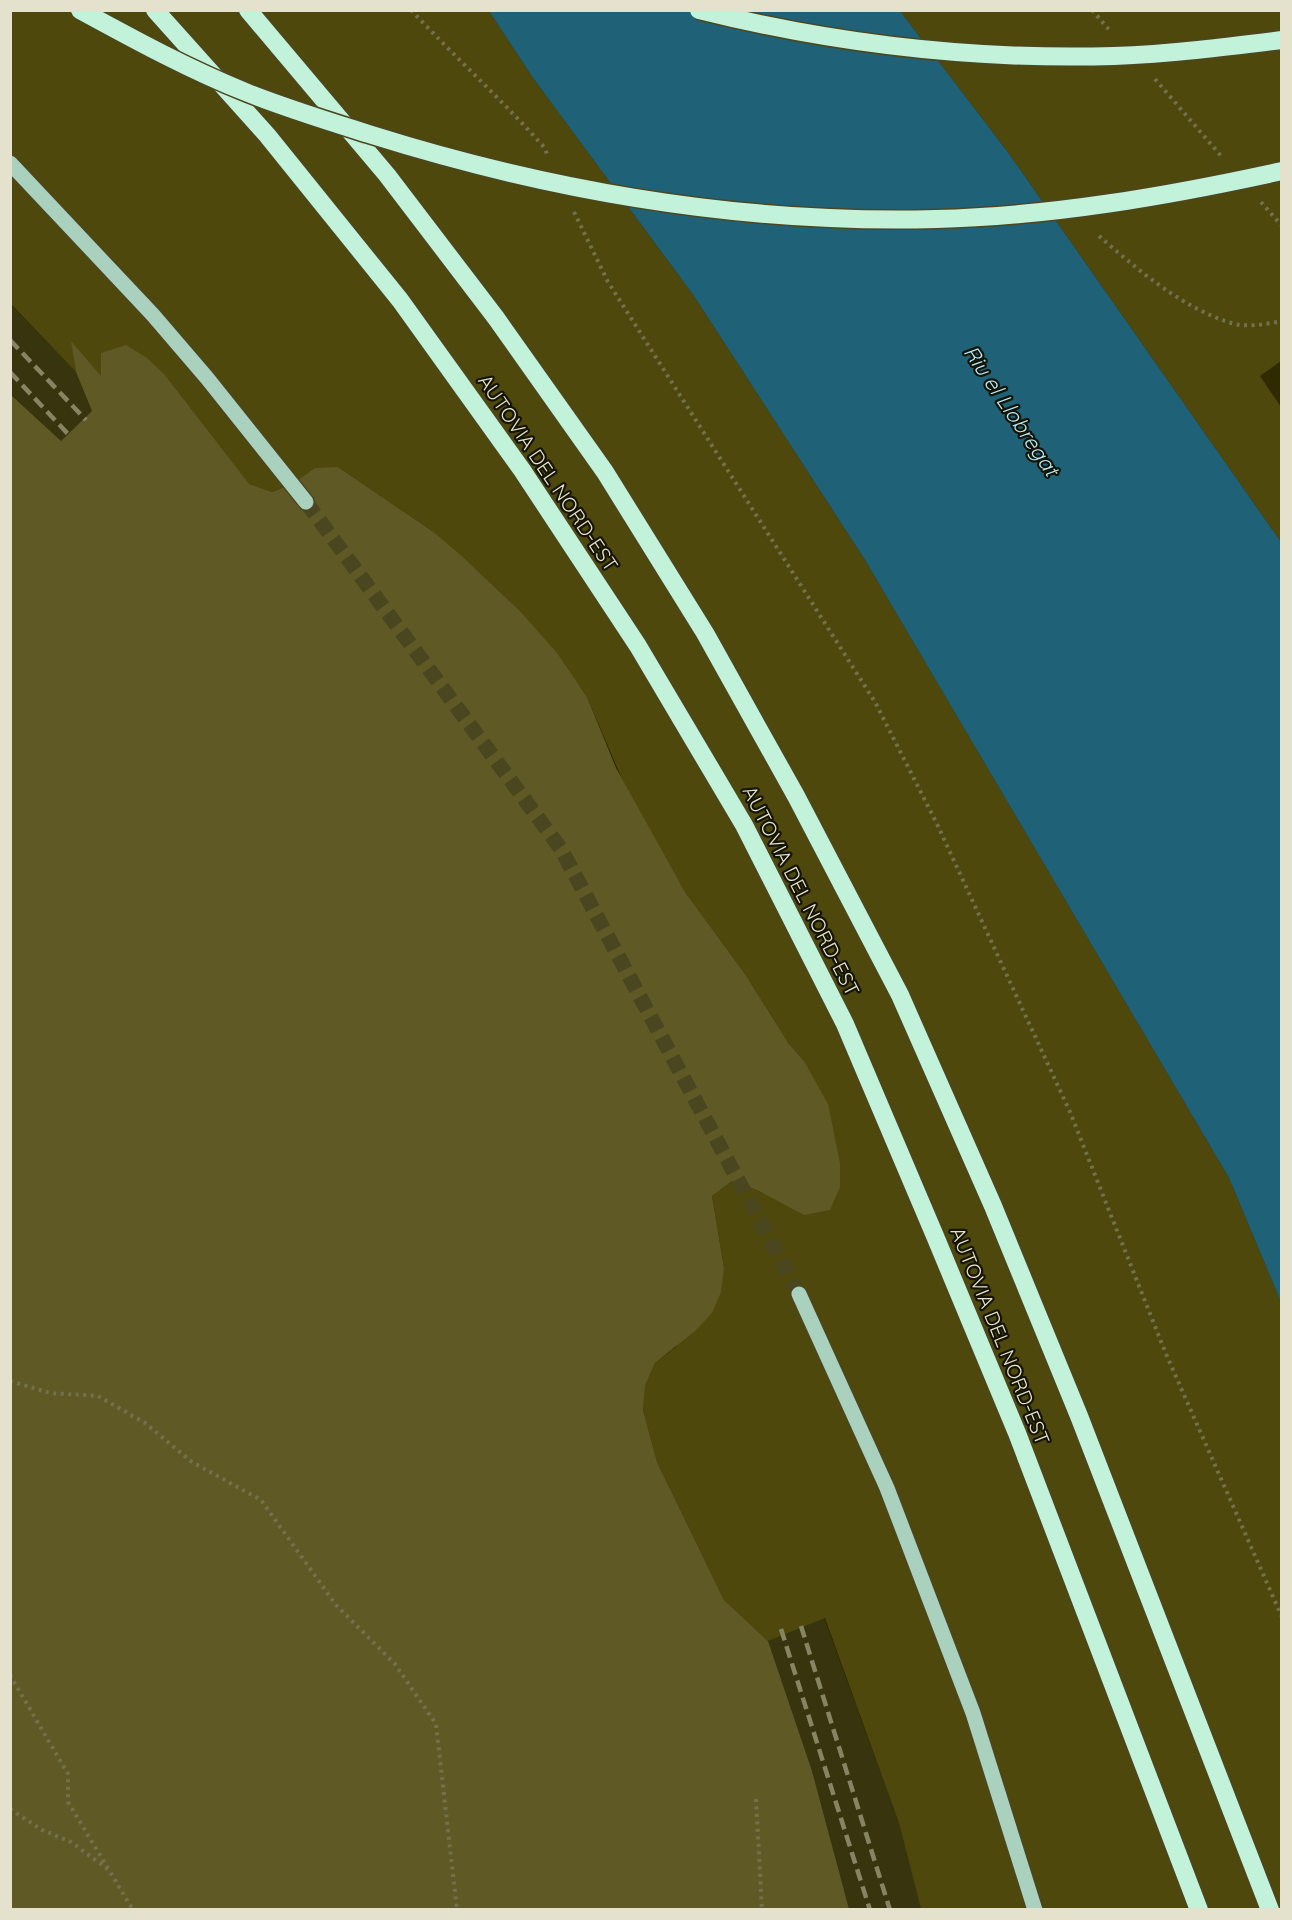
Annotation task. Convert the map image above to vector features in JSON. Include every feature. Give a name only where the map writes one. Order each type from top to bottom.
[{"type":"highway","points":[[80,10],[166,57],[249,93],[330,122],[517,176],[597,192],[667,202],[762,213],[936,219],[1118,203],[1281,171]]},
{"type":"highway","name":"AUTOVIA DEL NORD-EST","points":[[155,10],[267,135],[427,338],[522,470],[638,646],[744,825],[845,1024],[935,1236],[1017,1433],[1199,1910]]},
{"type":"highway","name":"AUTOVIA DEL NORD-EST","points":[[248,10],[387,175],[496,318],[605,472],[705,633],[796,796],[900,995],[993,1206],[1079,1416],[1270,1910]]},
{"type":"highway","points":[[699,10],[764,26],[860,41],[945,52],[1029,57],[1116,56],[1281,40]]},
{"type":"main road","points":[[10,163],[112,269],[207,378],[306,502]]},
{"type":"main road","points":[[799,1294],[891,1499],[973,1713],[1035,1910]]},
{"type":"path","points":[[411,10],[456,58],[497,95],[544,147]]},
{"type":"path","points":[[1092,10],[1116,37]]},
{"type":"path","points":[[1148,71],[1227,162]]},
{"type":"path","points":[[1258,199],[1281,226]]},
{"type":"path","points":[[580,223],[608,282],[875,702],[937,824],[1070,1112],[1166,1354],[1281,1617]]},
{"type":"path","points":[[1099,236],[1159,284],[1194,307],[1233,324],[1264,325],[1281,321]]},
{"type":"path","points":[[10,1381],[50,1393],[98,1396],[145,1423],[192,1462],[261,1500],[336,1605],[395,1664],[436,1724],[457,1910]]},
{"type":"path","points":[[10,1675],[68,1774],[68,1802],[133,1910]]},
{"type":"path","points":[[756,1799],[762,1910]]},
{"type":"path","points":[[10,1809],[42,1830],[71,1842],[109,1870]]},
{"type":"shaded area","points":[[11,11],[489,11],[533,78],[694,296],[865,560],[1229,1178],[1281,1302],[1281,1909],[921,1909],[899,1823],[825,1618],[768,1641],[724,1600],[657,1462],[643,1410],[644,1385],[655,1363],[676,1347],[724,1268],[712,1196],[732,1181],[780,1202],[804,1061],[789,1044],[745,974],[685,892],[628,793],[587,697],[520,611],[435,533],[338,467],[272,492],[248,484],[165,375],[101,377],[72,343],[76,372],[11,304]]},
{"type":"shaded area","points":[[900,11],[1281,11],[1281,361],[1260,376],[1281,407],[1281,542],[1007,151]]},
{"type":"shaded area","points":[[10,304],[76,372],[92,411],[61,441],[11,394]]},
{"type":"shaded area","points":[[71,341],[101,376],[101,353],[126,345],[147,358],[165,375],[249,484],[272,492],[293,484],[315,468],[338,467],[435,533],[520,611],[557,653],[587,697],[616,768],[685,892],[745,974],[789,1044],[804,1061],[828,1104],[840,1163],[840,1187],[830,1210],[804,1215],[757,1190],[732,1181],[712,1196],[724,1268],[721,1292],[712,1313],[695,1331],[655,1363],[645,1385],[643,1410],[657,1462],[724,1600],[768,1641],[812,1771],[849,1909],[11,1909],[10,394],[61,441],[92,411],[76,372]]},
{"type":"shaded area","points":[[824,1618],[899,1823],[921,1909],[849,1909],[812,1771],[768,1641]]},
{"type":"water","name":"Riu el Llobregat","points":[[489,11],[900,11],[1007,151],[1281,542],[1281,1302],[1229,1178],[865,560],[694,296],[533,78]]},
{"type":"tunnel","points":[[306,502],[561,849],[799,1294]]},
{"type":"railway","points":[[10,340],[86,420]]},
{"type":"railway","points":[[10,372],[68,434]]},
{"type":"railway","points":[[801,1626],[890,1910]]},
{"type":"railway","points":[[781,1629],[870,1910]]}]
